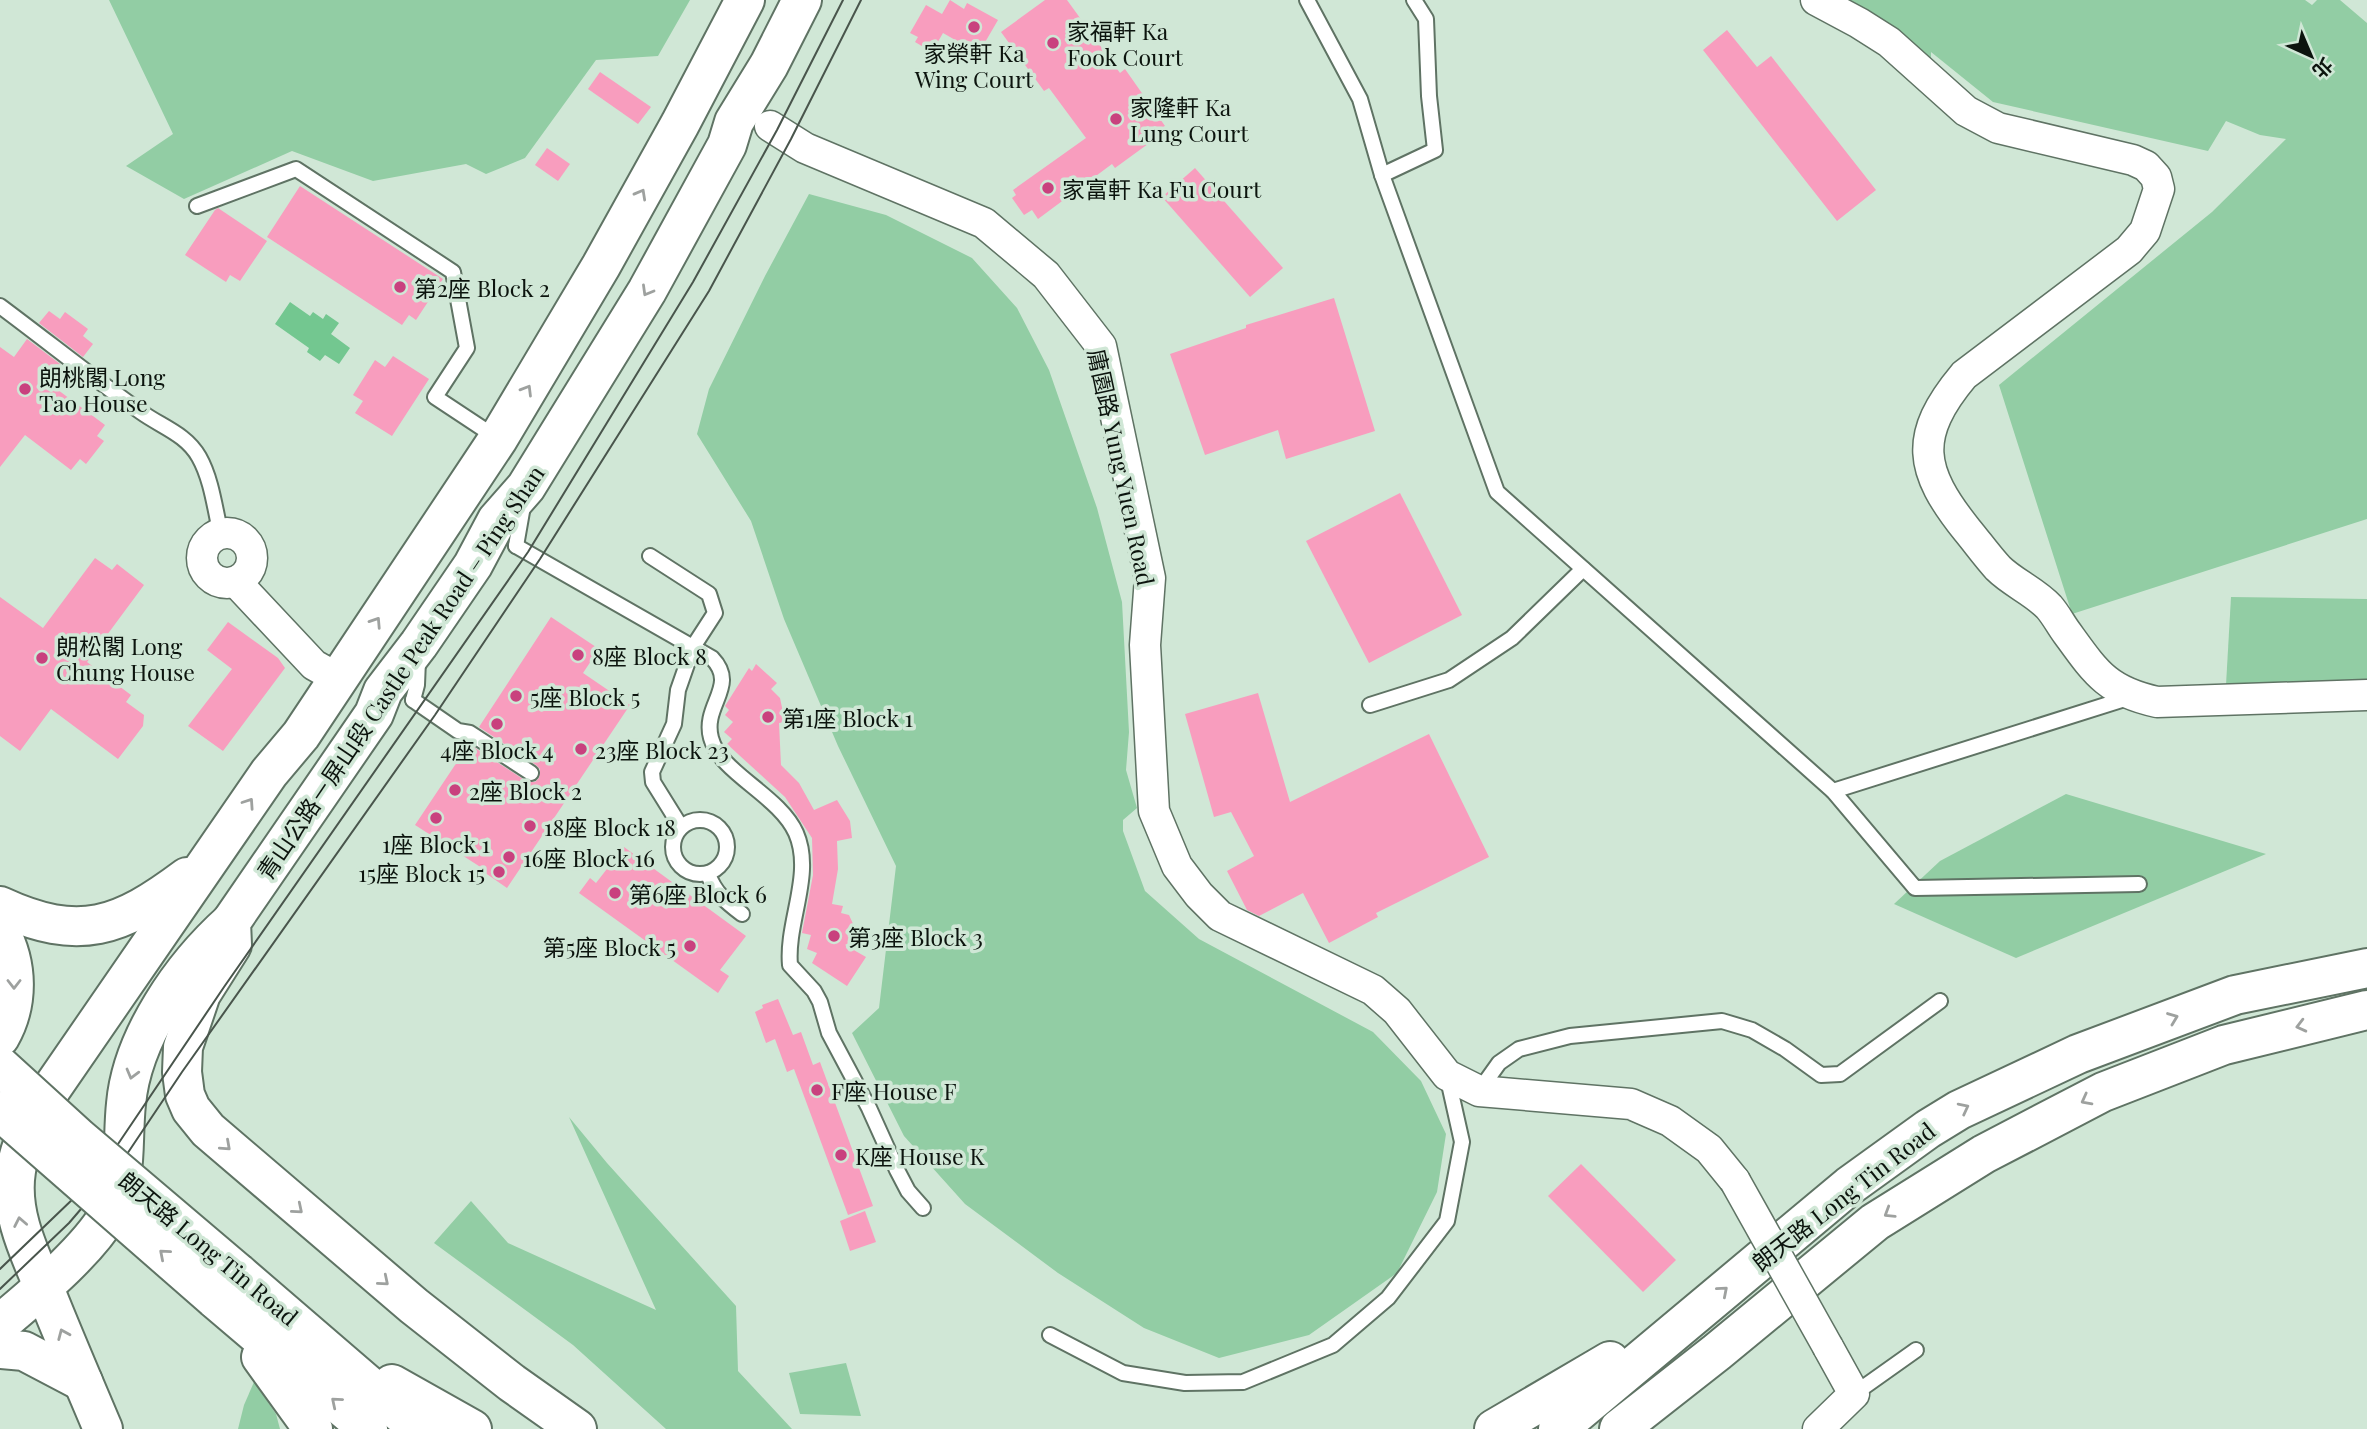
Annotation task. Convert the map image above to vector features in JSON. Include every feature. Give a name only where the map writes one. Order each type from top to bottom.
[{"type":"main road","name":"青山公路－屏山段 Castle Peak Road – Ping Shan","points":[[0,1140],[52,1088],[269,773],[302,735],[498,439],[601,266],[745,0]]},
{"type":"main road","name":"青山公路－屏山段 Castle Peak Road – Ping Shan","points":[[0,1324],[69,1262],[109,1214],[119,1188],[126,1103],[132,1071],[158,1012],[206,944],[231,922],[374,714],[383,691],[489,557],[497,520],[526,487],[648,291],[727,145],[734,122],[769,65],[803,0]]},
{"type":"main road","points":[[0,906],[37,922],[54,926],[72,928],[103,924],[153,903],[207,863]]},
{"type":"main road","points":[[231,922],[232,945],[201,994],[183,1047],[182,1072],[185,1095],[191,1109],[208,1130],[257,1174],[414,1306],[512,1383],[577,1429]]},
{"type":"main road","points":[[0,931],[12,957],[14,991],[12,1008],[0,1037]]},
{"type":"main road","name":"朗天路 Long Tin Road","points":[[1558,1429],[1849,1186],[1959,1110],[2078,1054],[2235,995],[2367,968]]},
{"type":"main road","name":"朗天路 Long Tin Road","points":[[1619,1429],[1875,1222],[1996,1147],[2103,1092],[2224,1045],[2367,1010]]},
{"type":"main road","name":"朗天路 Long Tin Road","points":[[0,1066],[79,1138],[227,1294],[368,1429]]},
{"type":"main road","points":[[52,1088],[33,1119],[20,1148],[15,1175],[20,1226],[25,1245],[103,1429]]},
{"type":"main road","name":"朗天路 Long Tin Road","points":[[0,1111],[227,1294],[286,1314],[419,1429]]},
{"type":"main road","points":[[227,1294],[305,1423]]},
{"type":"main road","points":[[286,1314],[328,1346],[472,1429]]},
{"type":"main road","points":[[1494,1429],[1648,1338],[1693,1316]]},
{"type":"main road","points":[[0,1349],[24,1351],[83,1382]]},
{"type":"main road","points":[[1646,1429],[1717,1352]]},
{"type":"street","points":[[1816,0],[1889,42],[1966,111],[1997,128],[2133,160],[2146,166],[2156,177],[2159,188],[2145,231],[2129,250],[1964,375],[1946,396],[1932,422],[1926,448],[1933,477],[1947,504],[1998,568],[2050,608],[2098,674],[2115,688],[2133,697],[2157,702],[2367,695]]},
{"type":"street","points":[[727,145],[769,126],[769,65]]},
{"type":"street","name":"庸園路 Yung Yuen Road","points":[[769,126],[811,151],[984,223],[1046,275],[1101,346],[1150,578],[1145,645],[1154,811],[1177,866],[1199,895],[1220,916],[1373,990],[1397,1011],[1447,1075],[1479,1091],[1631,1104],[1670,1121],[1709,1149],[1735,1181],[1854,1394]]},
{"type":"street","points":[[221,535],[237,536],[250,549],[250,568],[236,582],[314,665],[339,679]]},
{"type":"street","points":[[1818,1429],[1854,1394]]},
{"type":"lane","points":[[1307,0],[1360,99],[1382,175],[1497,492],[1833,791],[1915,888],[2139,884]]},
{"type":"lane","points":[[1382,175],[1435,150],[1429,96],[1426,19],[1415,0]]},
{"type":"lane","points":[[197,206],[296,169],[453,272],[467,348],[435,397],[498,439]]},
{"type":"lane","points":[[0,306],[143,414],[189,443],[206,471],[221,535]]},
{"type":"lane","points":[[516,546],[526,487]]},
{"type":"lane","points":[[489,557],[516,546]]},
{"type":"lane","points":[[516,546],[712,658],[722,670],[723,676],[710,716],[709,728],[716,750],[775,804],[795,832],[800,845],[801,872],[789,941],[790,965],[814,991],[829,1032],[869,1108],[897,1170],[908,1191],[923,1208]]},
{"type":"lane","points":[[650,556],[709,594],[715,614],[693,648],[678,690],[674,724],[652,772],[653,782],[681,827]]},
{"type":"lane","points":[[1370,705],[1449,680],[1512,638],[1583,569]]},
{"type":"lane","points":[[413,700],[417,685],[419,645]]},
{"type":"lane","points":[[1833,791],[2133,697]]},
{"type":"lane","points":[[374,714],[413,700]]},
{"type":"lane","points":[[413,700],[458,731],[470,733],[531,773]]},
{"type":"lane","points":[[706,820],[715,823],[726,837],[727,855],[722,863],[708,874],[690,873],[677,861],[673,844],[681,827],[688,822],[706,820]]},
{"type":"lane","points":[[708,874],[713,888],[722,899],[742,914]]},
{"type":"lane","points":[[1479,1091],[1499,1063],[1519,1049],[1570,1036],[1722,1021],[1752,1030],[1785,1049],[1821,1075],[1831,1076],[1840,1074],[1941,1001]]},
{"type":"lane","points":[[1050,1335],[1123,1373],[1185,1383],[1243,1382],[1332,1345],[1388,1298],[1447,1221],[1462,1142],[1447,1075]]},
{"type":"lane","points":[[1854,1394],[1916,1350]]},
{"type":"shaded area","points":[[109,0],[690,0],[658,56],[596,60],[525,158],[486,174],[466,164],[373,181],[292,151],[184,199],[126,166],[173,134]]},
{"type":"shaded area","points":[[1819,0],[2305,0],[2312,5],[2317,0],[2340,0],[2367,23],[2367,519],[2072,614],[1999,385],[2212,212],[2286,139],[2260,135],[2226,121],[2208,151],[1993,102],[1931,52],[1931,80]]},
{"type":"shaded area","points":[[809,194],[886,215],[972,258],[1017,308],[1049,370],[1097,508],[1122,602],[1129,732],[1126,770],[1137,808],[1123,820],[1123,831],[1145,891],[1199,939],[1373,1032],[1421,1081],[1446,1134],[1437,1192],[1397,1273],[1309,1335],[1219,1358],[1144,1328],[1058,1273],[965,1204],[904,1136],[852,1033],[879,1008],[896,866],[838,746],[784,619],[751,521],[697,434],[709,389]]},
{"type":"shaded area","points":[[290,302],[310,316],[313,312],[323,319],[326,314],[339,323],[331,334],[350,348],[339,364],[325,355],[320,361],[307,352],[309,348],[275,324]]},
{"type":"shaded area","points":[[2231,597],[2367,599],[2367,686],[2226,685]]},
{"type":"shaded area","points":[[2066,794],[2266,854],[2016,958],[1894,904],[1940,861]]},
{"type":"shaded area","points":[[569,1117],[736,1306],[738,1371],[792,1429],[666,1429],[573,1345],[434,1243],[471,1201],[508,1243],[656,1310]]},
{"type":"shaded area","points":[[846,1363],[861,1416],[800,1414],[789,1373]]},
{"type":"shaded area","points":[[254,1382],[276,1414],[280,1429],[238,1429]]},
{"type":"building","name":"家榮軒 Ka Wing Court","points":[[950,0],[964,9],[967,3],[998,20],[984,44],[976,39],[971,49],[943,33],[932,52],[915,42],[918,37],[910,33],[926,5],[942,14]]},
{"type":"building","points":[[1045,0],[1067,0],[1120,73],[1125,69],[1165,126],[1160,129],[1163,133],[1115,168],[1112,164],[1038,219],[1032,210],[1024,215],[1012,198],[1016,195],[1013,190],[1086,138],[1049,88],[1044,91],[1001,32]]},
{"type":"building","points":[[1727,30],[1757,67],[1771,56],[1876,190],[1837,221],[1703,50]]},
{"type":"building","points":[[600,72],[651,107],[638,124],[588,89]]},
{"type":"building","points":[[547,148],[570,164],[558,181],[535,165]]},
{"type":"building","points":[[1195,168],[1283,268],[1250,297],[1162,197]]},
{"type":"building","points":[[300,186],[443,279],[416,320],[409,315],[402,325],[267,237]]},
{"type":"building","points":[[218,208],[267,241],[240,281],[230,275],[226,282],[185,255]]},
{"type":"building","points":[[1334,298],[1375,431],[1286,459],[1278,430],[1205,455],[1170,354],[1246,328],[1246,325]]},
{"type":"building","points":[[49,311],[60,319],[65,312],[88,329],[83,336],[93,344],[83,357],[39,323]]},
{"type":"building","name":"朗桃閣 Long Tao House","points":[[27,339],[72,373],[58,390],[105,425],[97,436],[104,441],[86,464],[80,459],[71,470],[25,435],[0,467],[0,347],[14,357]]},
{"type":"building","points":[[393,356],[429,379],[392,436],[355,413],[363,401],[353,395],[375,360],[385,367]]},
{"type":"building","points":[[1400,493],[1462,615],[1369,663],[1306,541]]},
{"type":"building","name":"朗松閣 Long Chung House","points":[[95,558],[112,570],[117,564],[144,585],[87,662],[131,695],[126,702],[144,715],[143,726],[118,759],[51,709],[20,751],[0,736],[0,597],[43,628]]},
{"type":"building","points":[[551,617],[599,649],[583,673],[630,705],[507,888],[481,870],[482,868],[415,825],[469,744],[526,781],[535,782],[539,778],[540,769],[536,765],[479,727]]},
{"type":"building","points":[[228,622],[278,658],[285,668],[223,751],[188,726],[232,669],[207,650]]},
{"type":"building","points":[[756,664],[777,683],[771,689],[780,698],[785,722],[779,723],[781,765],[799,783],[814,810],[837,800],[850,821],[852,838],[837,841],[838,869],[832,904],[843,906],[841,913],[849,915],[859,937],[845,945],[866,957],[847,986],[812,963],[817,953],[807,949],[811,935],[802,933],[813,875],[812,838],[785,797],[727,744],[732,739],[724,732],[733,722],[725,715],[729,710],[725,706],[749,668],[752,671]]},
{"type":"building","points":[[1258,693],[1290,802],[1429,734],[1489,857],[1376,913],[1378,917],[1329,943],[1303,893],[1259,916],[1247,910],[1227,871],[1254,856],[1231,812],[1214,817],[1185,714]]},
{"type":"building","points":[[624,847],[746,936],[720,970],[729,976],[718,993],[579,893],[590,878],[596,883]]},
{"type":"building","points":[[778,999],[793,1035],[801,1032],[813,1065],[820,1062],[873,1206],[848,1215],[794,1069],[787,1072],[775,1039],[766,1043],[755,1012],[763,1008],[762,1005]]},
{"type":"building","points":[[1581,1164],[1676,1260],[1643,1292],[1548,1196]]},
{"type":"building","points":[[865,1211],[876,1242],[850,1251],[840,1221]]},
{"type":"tram line","points":[[0,1269],[76,1196],[116,1147],[224,987],[528,552],[693,282],[777,130],[843,0]]},
{"type":"tram line","points":[[0,1289],[69,1223],[123,1160],[182,1072],[435,715],[540,559],[709,291],[791,139],[861,0]]},
{"type":"place","name":"家榮軒 Ka Wing Court","points":[[974,27]]},
{"type":"place","name":"家福軒 Ka Fook Court","points":[[1053,43]]},
{"type":"place","name":"家隆軒 Ka Lung Court","points":[[1116,119]]},
{"type":"place","name":"家富軒 Ka Fu Court","points":[[1048,188]]},
{"type":"place","name":"第2座 Block 2","points":[[400,287]]},
{"type":"place","name":"朗桃閣 Long Tao House","points":[[25,389]]},
{"type":"place","name":"8座 Block 8","points":[[578,655]]},
{"type":"place","name":"朗松閣 Long Chung House","points":[[42,658]]},
{"type":"place","name":"5座 Block 5","points":[[516,696]]},
{"type":"place","name":"第1座 Block 1","points":[[768,717]]},
{"type":"place","name":"4座 Block 4","points":[[497,724]]},
{"type":"place","name":"23座 Block 23","points":[[581,749]]},
{"type":"place","name":"2座 Block 2","points":[[455,790]]},
{"type":"place","name":"1座 Block 1","points":[[436,818]]},
{"type":"place","name":"18座 Block 18","points":[[530,826]]},
{"type":"place","name":"16座 Block 16","points":[[509,857]]},
{"type":"place","name":"15座 Block 15","points":[[499,872]]},
{"type":"place","name":"第6座 Block 6","points":[[615,893]]},
{"type":"place","name":"第3座 Block 3","points":[[834,936]]},
{"type":"place","name":"第5座 Block 5","points":[[690,946]]},
{"type":"place","name":"F座 House F","points":[[817,1090]]},
{"type":"place","name":"K座 House K","points":[[841,1155]]}]
